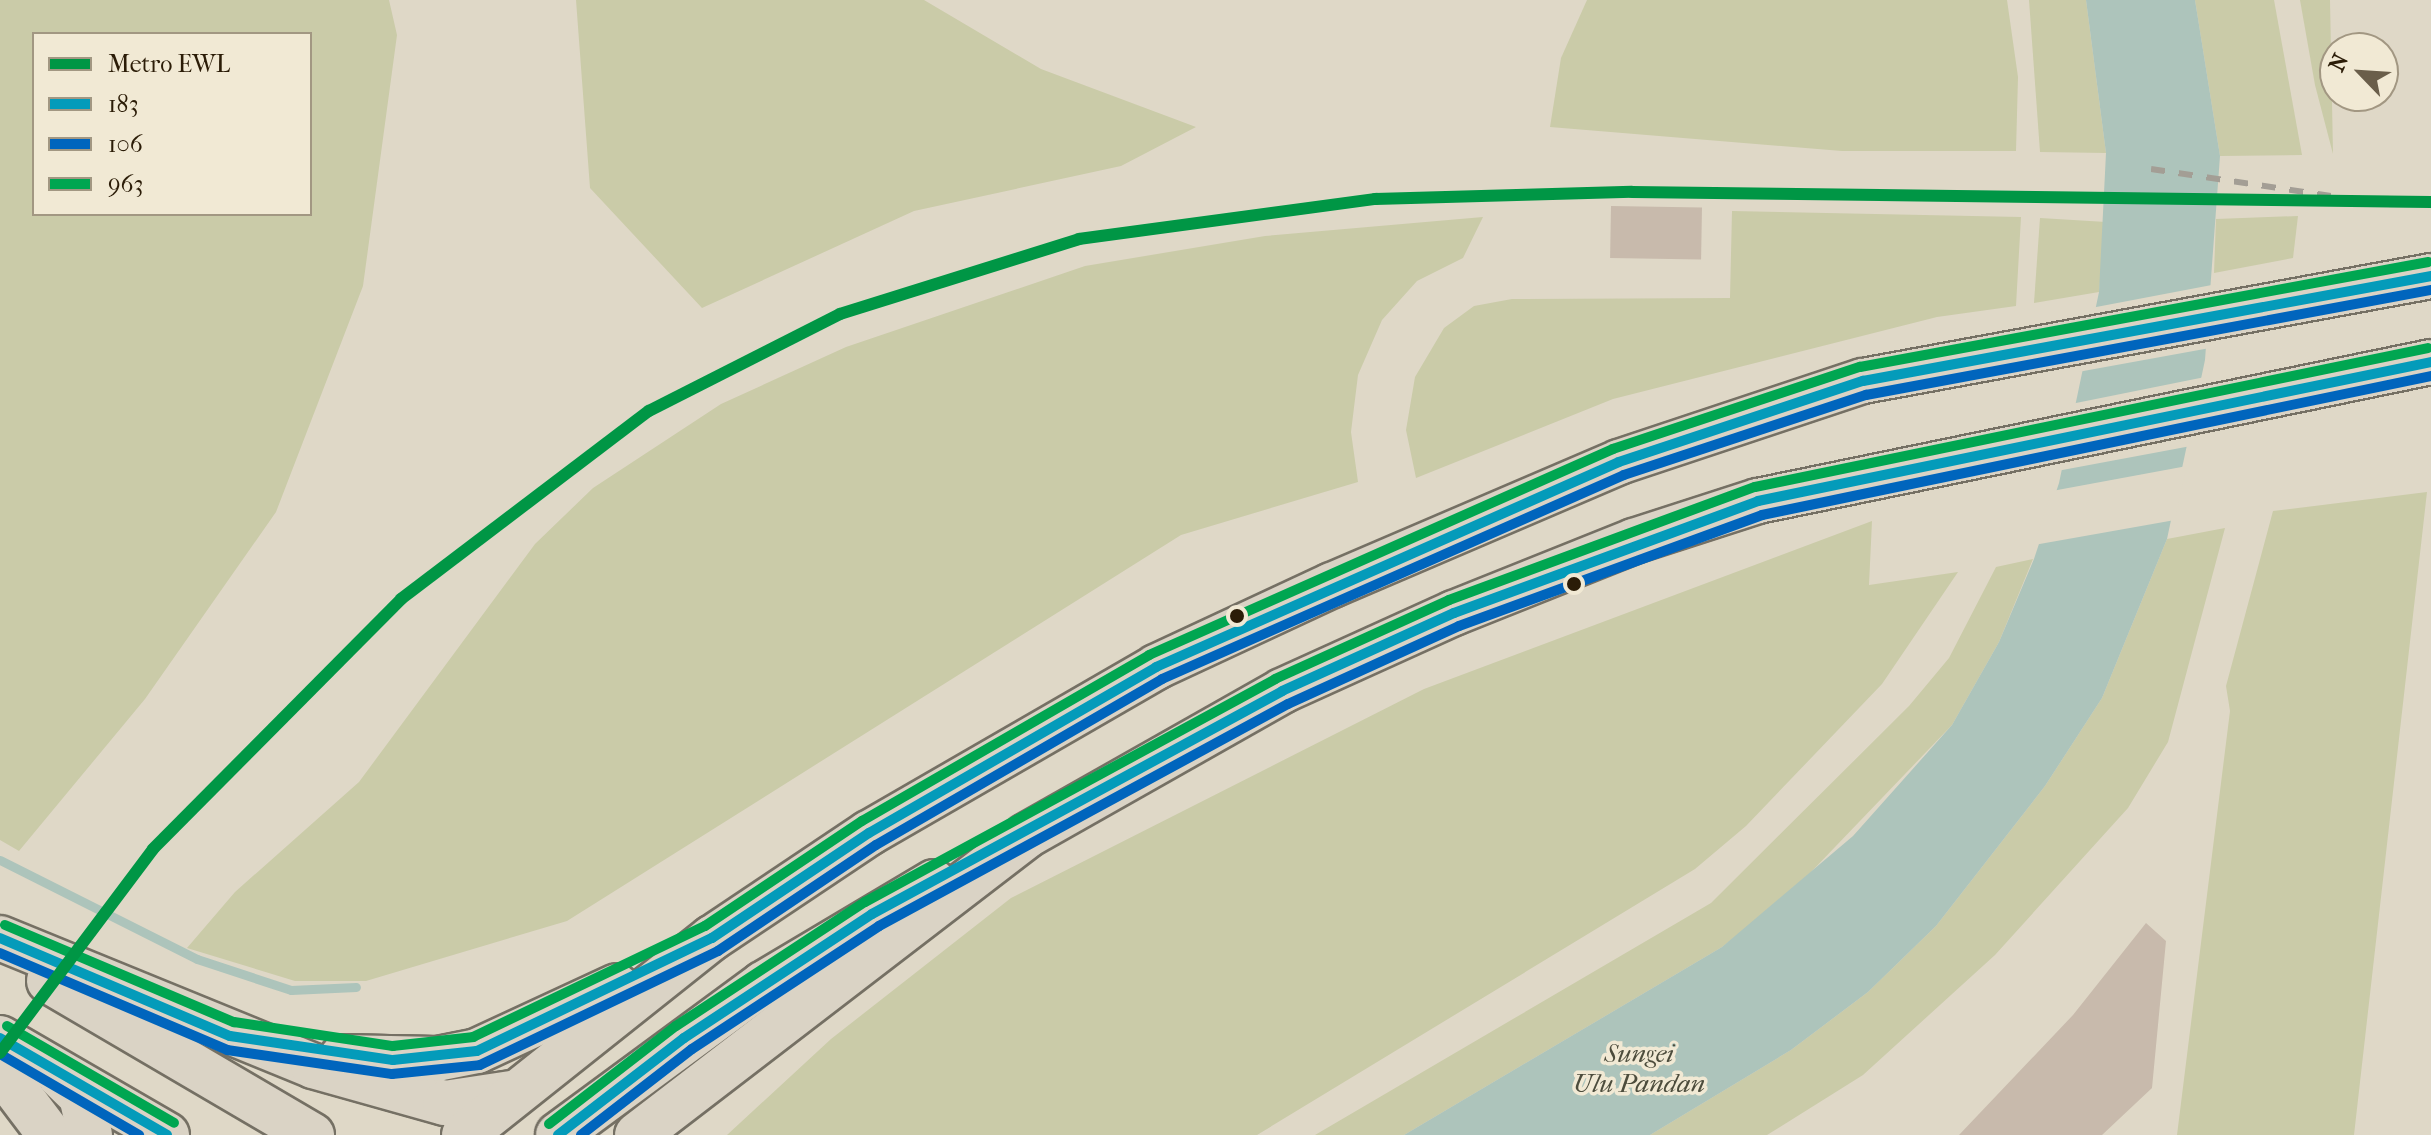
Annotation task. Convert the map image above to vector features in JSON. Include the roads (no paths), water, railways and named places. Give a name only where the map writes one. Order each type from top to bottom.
[{"type":"main road","points":[[464,1135],[712,938],[869,833],[1156,667],[1619,462],[1863,381],[2431,276]]},
{"type":"main road","points":[[558,1135],[775,976],[872,914],[1026,836],[1282,691],[1454,613],[1634,541],[1875,472],[2431,362]]},
{"type":"main road","points":[[637,1135],[1026,836]]},
{"type":"main road","points":[[0,938],[230,1036],[445,1103],[517,1091]]},
{"type":"main road","points":[[230,1036],[345,1057],[450,1056],[513,1039],[712,938]]},
{"type":"main road","points":[[0,949],[312,1135]]},
{"type":"main road","points":[[0,1038],[21,1066],[50,1135]]},
{"type":"main road","points":[[21,1066],[81,1096],[90,1135]]},
{"type":"main road","points":[[21,1066],[167,1135]]},
{"type":"water","name":"Sungei Ulu Pandan","points":[[2086,0],[2195,0],[2220,156],[2205,360],[2167,539],[2102,698],[2045,786],[1936,926],[1868,992],[1791,1050],[1650,1135],[1404,1135],[1722,947],[1853,836],[1952,725],[1999,642],[2034,559],[2059,483],[2099,292],[2106,153]]},
{"type":"waterway","points":[[0,860],[197,959],[291,990],[356,987]]},
{"type":"railway","points":[[2151,169],[2372,202]]},
{"type":"metro line","name":"EWL","points":[[0,1053],[153,849],[401,599],[649,411],[840,314],[1079,239],[1375,199],[1632,192],[2431,202]]}]
